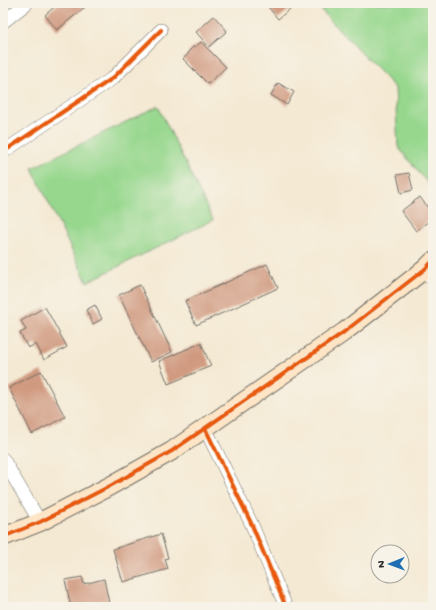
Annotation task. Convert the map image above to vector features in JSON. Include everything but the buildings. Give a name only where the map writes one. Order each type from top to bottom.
[{"type":"street","points":[[3,22],[27,3]]},
{"type":"street","points":[[3,152],[113,78],[161,30]]},
{"type":"street","points":[[3,537],[40,522],[110,486],[172,451],[344,332],[430,270]]},
{"type":"street","points":[[205,428],[252,525],[286,607]]},
{"type":"street","points":[[3,459],[40,522]]},
{"type":"green space","points":[[316,3],[433,3],[433,186],[431,187],[398,147],[395,88],[329,19]]},
{"type":"green space","points":[[158,106],[213,220],[87,282],[32,168]]},
{"type":"cycle path","points":[[3,152],[113,78],[161,30]]},
{"type":"cycle path","points":[[3,537],[40,522],[110,486],[172,451],[344,332],[425,269],[433,261]]},
{"type":"cycle path","points":[[205,428],[252,525],[286,607]]}]
